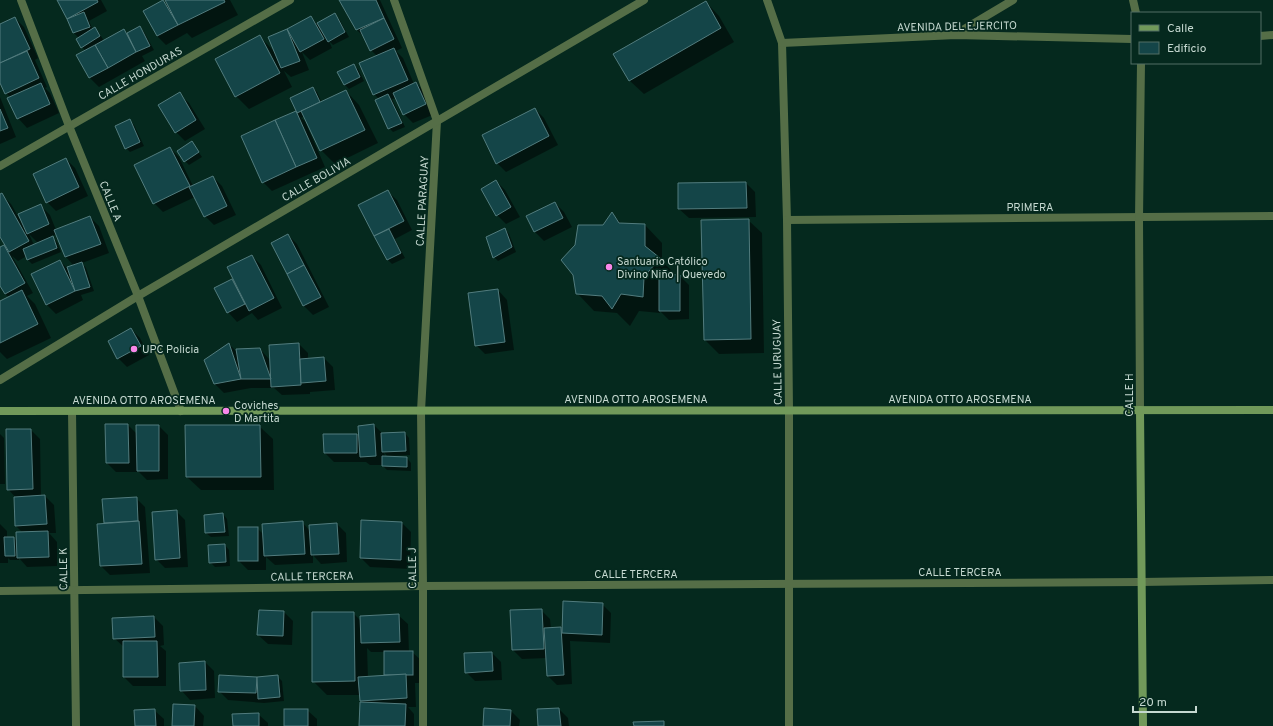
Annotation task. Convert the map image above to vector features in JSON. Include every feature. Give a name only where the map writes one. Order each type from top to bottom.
[{"type":"main road","name":"CALLE H","points":[[1140,410],[1143,726]]},
{"type":"main road","name":"AVENIDA OTTO AROSEMENA","points":[[0,411],[1273,410]]},
{"type":"street","name":"CALLE A","points":[[21,0],[69,126],[138,296],[181,411]]},
{"type":"street","name":"CALLE HONDURAS","points":[[0,166],[290,0]]},
{"type":"street","name":"CALLE PARAGUAY","points":[[394,0],[437,121],[421,411]]},
{"type":"street","name":"CALLE BOLIVIA","points":[[0,380],[138,296],[644,0]]},
{"type":"street","name":"CALLE URUGUAY","points":[[768,0],[782,43],[787,220],[789,410],[789,726]]},
{"type":"street","points":[[956,35],[1013,0]]},
{"type":"street","points":[[1133,0],[1136,12]]},
{"type":"street","points":[[1261,36],[1273,30]]},
{"type":"street","name":"AVENIDA DEL EJERCITO","points":[[782,43],[956,35],[1131,39]]},
{"type":"street","points":[[1261,36],[1273,35]]},
{"type":"street","name":"CALLE H","points":[[1140,410],[1139,218],[1141,64]]},
{"type":"street","name":"PRIMERA","points":[[787,220],[1273,216]]},
{"type":"street","name":"CALLE K","points":[[72,411],[76,726]]},
{"type":"street","name":"CALLE J","points":[[421,411],[423,726]]},
{"type":"street","name":"CALLE TERCERA","points":[[0,591],[423,586],[1273,580]]},
{"type":"building","points":[[57,0],[97,0],[98,2],[67,19]]},
{"type":"building","points":[[163,0],[178,25],[157,36],[143,11]]},
{"type":"building","points":[[165,0],[224,0],[225,2],[178,25]]},
{"type":"building","points":[[339,0],[376,0],[384,18],[356,30]]},
{"type":"building","points":[[706,1],[721,28],[629,81],[613,54]]},
{"type":"building","points":[[84,12],[90,27],[73,33],[67,19]]},
{"type":"building","points":[[335,13],[345,32],[328,42],[317,23]]},
{"type":"building","points":[[311,16],[324,39],[300,52],[287,29]]},
{"type":"building","points":[[15,17],[30,49],[0,63],[0,24]]},
{"type":"building","points":[[384,18],[394,39],[370,51],[360,30]]},
{"type":"building","points":[[140,26],[150,46],[136,52],[127,33]]},
{"type":"building","points":[[95,27],[100,36],[81,48],[76,39]]},
{"type":"building","points":[[124,29],[136,52],[108,68],[95,45]]},
{"type":"building","points":[[287,29],[300,61],[281,68],[268,37]]},
{"type":"building","points":[[260,35],[280,73],[235,97],[215,59]]},
{"type":"building","points":[[95,45],[108,68],[89,78],[76,55]]},
{"type":"building","points":[[394,48],[408,80],[373,95],[359,63]]},
{"type":"building","points":[[27,51],[39,78],[5,94],[0,83],[0,63]]},
{"type":"building","points":[[354,64],[360,77],[344,85],[337,72]]},
{"type":"building","points":[[416,82],[426,104],[403,115],[393,93]]},
{"type":"building","points":[[41,83],[50,104],[17,119],[7,98]]},
{"type":"building","points":[[313,87],[320,102],[297,113],[290,98]]},
{"type":"building","points":[[346,90],[365,130],[320,151],[301,111]]},
{"type":"building","points":[[180,92],[196,120],[175,133],[158,105]]},
{"type":"building","points":[[388,94],[402,123],[388,129],[375,100]]},
{"type":"building","points":[[535,108],[549,136],[496,164],[482,135]]},
{"type":"building","points":[[0,109],[8,128],[0,131]]},
{"type":"building","points":[[296,111],[317,158],[296,167],[275,120]]},
{"type":"building","points":[[130,119],[140,142],[125,149],[115,126]]},
{"type":"building","points":[[275,120],[296,167],[262,183],[241,136]]},
{"type":"building","points":[[192,141],[199,152],[184,162],[177,151]]},
{"type":"building","points":[[170,147],[190,186],[153,204],[134,165]]},
{"type":"building","points":[[66,158],[79,187],[46,203],[33,174]]},
{"type":"building","points":[[213,176],[227,206],[204,217],[189,187]]},
{"type":"building","points":[[496,180],[511,207],[496,216],[481,189]]},
{"type":"building","points":[[746,182],[747,208],[678,209],[678,183]]},
{"type":"building","points":[[388,190],[404,221],[374,236],[358,205]]},
{"type":"building","points":[[2,193],[29,241],[9,252],[0,237],[0,194]]},
{"type":"building","points":[[555,202],[563,218],[534,232],[526,216]]},
{"type":"building","points":[[41,204],[49,224],[27,234],[18,214]]},
{"type":"building","name":"Santuario Católico Divino Niño | Quevedo","points":[[612,212],[619,223],[645,224],[645,246],[660,258],[644,277],[643,297],[621,294],[612,309],[602,296],[576,294],[573,275],[561,260],[575,245],[578,225],[603,225]]},
{"type":"building","points":[[90,216],[101,244],[65,257],[54,230]]},
{"type":"building","points":[[749,219],[751,339],[704,340],[701,220]]},
{"type":"building","points":[[505,228],[512,247],[493,258],[486,237]]},
{"type":"building","points":[[389,229],[401,253],[387,260],[374,236]]},
{"type":"building","points":[[288,234],[304,265],[287,274],[271,243]]},
{"type":"building","points":[[53,236],[57,248],[27,260],[23,249]]},
{"type":"building","points":[[4,245],[25,283],[5,294],[0,286],[0,247]]},
{"type":"building","points":[[252,255],[274,298],[249,311],[227,267]]},
{"type":"building","points":[[60,260],[75,291],[46,305],[31,274]]},
{"type":"building","points":[[82,262],[90,287],[75,291],[67,267]]},
{"type":"building","points":[[304,265],[321,297],[303,306],[287,274]]},
{"type":"building","points":[[659,274],[680,275],[680,311],[659,311]]},
{"type":"building","points":[[232,279],[245,304],[227,313],[214,288]]},
{"type":"building","points":[[498,289],[505,342],[475,346],[468,293]]},
{"type":"building","points":[[22,290],[38,324],[0,343],[0,301]]},
{"type":"building","points":[[131,328],[141,346],[117,359],[108,341]]},
{"type":"building","points":[[229,343],[241,379],[214,384],[204,360]]},
{"type":"building","points":[[299,343],[301,385],[271,387],[269,345]]},
{"type":"building","points":[[260,348],[271,379],[241,379],[236,349]]},
{"type":"building","points":[[324,357],[326,381],[301,383],[300,359]]},
{"type":"building","points":[[105,424],[128,424],[129,463],[106,463]]},
{"type":"building","points":[[374,424],[376,456],[360,457],[358,426]]},
{"type":"building","points":[[136,425],[159,425],[159,471],[137,471]]},
{"type":"building","points":[[185,425],[260,425],[261,477],[186,477]]},
{"type":"building","points":[[6,429],[31,429],[33,489],[7,490]]},
{"type":"building","points":[[405,432],[406,451],[382,452],[381,433]]},
{"type":"building","points":[[323,434],[357,434],[357,453],[324,453]]},
{"type":"building","points":[[382,456],[407,457],[407,467],[382,466]]},
{"type":"building","points":[[45,495],[47,524],[15,526],[14,497]]},
{"type":"building","points":[[137,497],[138,521],[104,523],[102,499]]},
{"type":"building","points":[[177,510],[180,558],[155,560],[152,512]]},
{"type":"building","points":[[223,513],[225,532],[205,533],[204,515]]},
{"type":"building","points":[[361,520],[402,522],[401,560],[360,558]]},
{"type":"building","points":[[139,521],[142,564],[100,566],[97,524]]},
{"type":"building","points":[[303,521],[305,554],[264,556],[262,524]]},
{"type":"building","points":[[337,523],[339,554],[311,555],[309,525]]},
{"type":"building","points":[[238,527],[258,527],[258,561],[238,561]]},
{"type":"building","points":[[48,531],[49,557],[17,558],[16,532]]},
{"type":"building","points":[[4,537],[14,537],[15,556],[5,556]]},
{"type":"building","points":[[225,544],[226,562],[209,563],[208,545]]},
{"type":"building","points":[[563,601],[603,603],[602,635],[562,633]]},
{"type":"building","points":[[542,609],[544,649],[512,650],[510,610]]},
{"type":"building","points":[[259,610],[284,611],[283,636],[257,635]]},
{"type":"building","points":[[312,612],[354,612],[355,681],[312,682]]},
{"type":"building","points":[[399,614],[400,642],[361,643],[360,616]]},
{"type":"building","points":[[154,616],[155,637],[113,639],[112,618]]},
{"type":"building","points":[[561,627],[564,675],[547,676],[544,628]]},
{"type":"building","points":[[123,641],[157,641],[158,677],[123,677]]},
{"type":"building","points":[[384,651],[413,651],[413,675],[384,675]]},
{"type":"building","points":[[492,652],[493,671],[465,673],[464,653]]},
{"type":"building","points":[[205,661],[206,690],[180,691],[179,663]]},
{"type":"building","points":[[406,674],[407,698],[360,701],[358,677]]},
{"type":"building","points":[[219,675],[257,677],[256,693],[218,692]]},
{"type":"building","points":[[278,675],[280,697],[258,699],[257,677]]},
{"type":"building","points":[[360,702],[406,704],[405,726],[359,726]]},
{"type":"building","points":[[173,704],[195,705],[194,726],[172,726]]},
{"type":"building","points":[[484,708],[511,710],[510,726],[483,726]]},
{"type":"building","points":[[559,708],[561,726],[538,726],[537,709]]},
{"type":"building","points":[[155,709],[156,726],[135,726],[134,710]]},
{"type":"building","points":[[284,709],[308,709],[308,726],[284,726]]},
{"type":"building","points":[[259,713],[259,726],[233,726],[232,714]]},
{"type":"building","points":[[664,721],[664,726],[634,726],[633,722]]},
{"type":"place","name":"Santuario Católico Divino Niño | Quevedo","points":[[609,267]]},
{"type":"place","name":"UPC Policia","points":[[134,349]]},
{"type":"place","name":"Coviches D Martita","points":[[226,411]]}]
